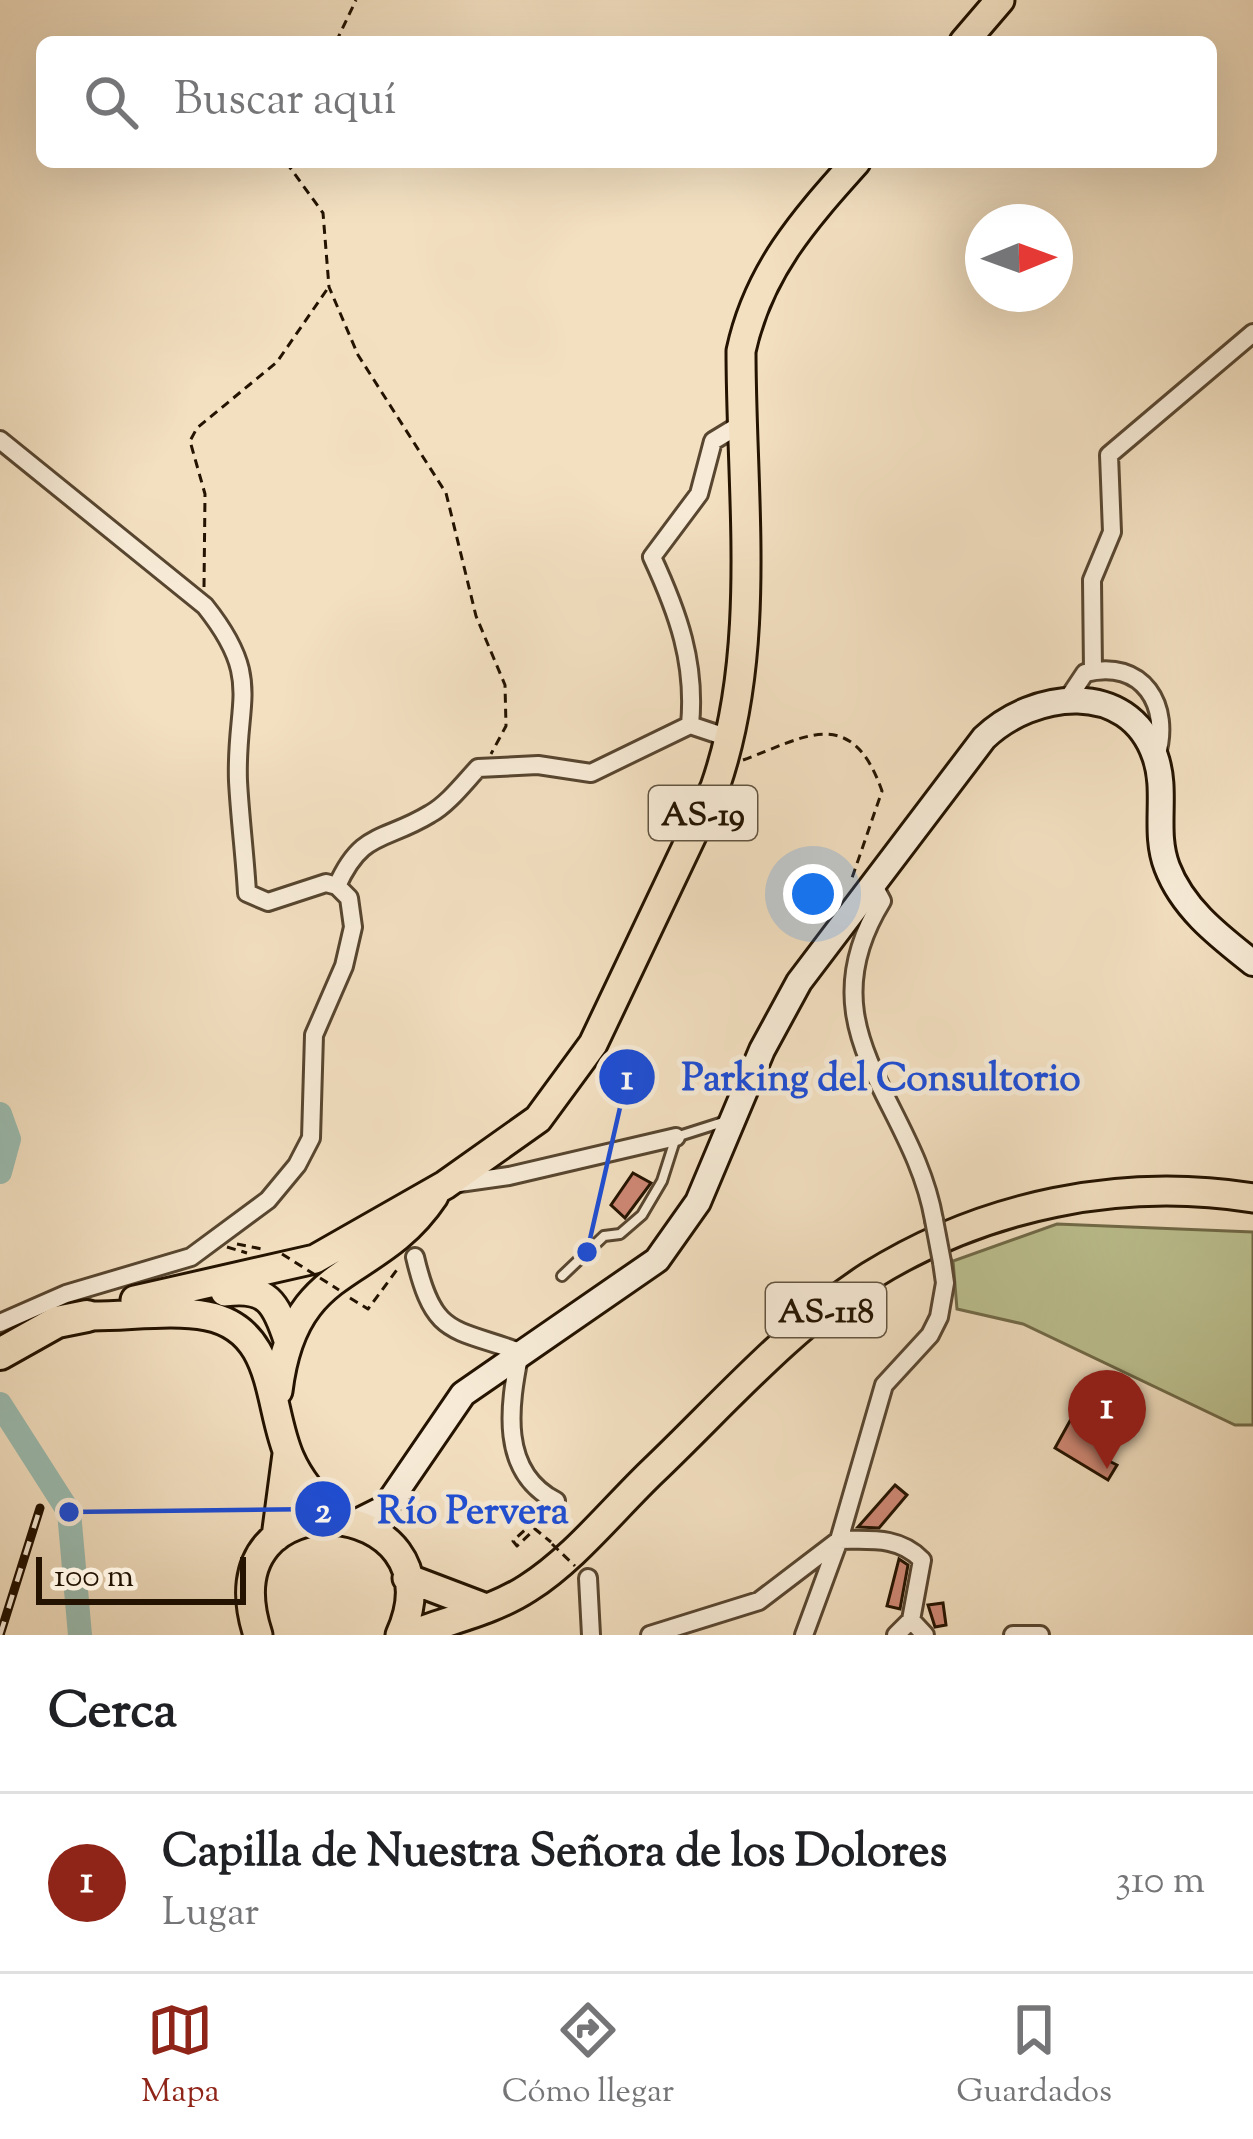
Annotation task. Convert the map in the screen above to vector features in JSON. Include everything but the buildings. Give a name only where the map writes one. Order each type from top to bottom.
[{"type":"highway","points":[[0,1354],[57,1322],[87,1316]]},
{"type":"main road","points":[[969,36],[1000,0]]},
{"type":"main road","name":"AS-19","points":[[404,1207],[538,1119],[578,1070],[728,751],[744,612],[741,351],[759,287],[782,248],[851,168]]},
{"type":"main road","points":[[277,1402],[288,1340],[316,1291],[413,1223],[442,1186]]},
{"type":"main road","name":"AS-118","points":[[410,1635],[528,1588],[808,1324],[867,1278],[919,1249],[982,1222],[1088,1196],[1182,1189],[1253,1198]]},
{"type":"main road","points":[[256,1350],[254,1318],[273,1283],[339,1258],[392,1225],[404,1207]]},
{"type":"main road","points":[[139,1308],[315,1258],[404,1207]]},
{"type":"main road","points":[[87,1316],[265,1294],[362,1260]]},
{"type":"main road","points":[[265,1294],[276,1304],[288,1340]]},
{"type":"main road","points":[[139,1308],[204,1315],[230,1325],[256,1350],[270,1373],[287,1454],[277,1537]]},
{"type":"main road","points":[[287,1454],[305,1486],[402,1565],[486,1608]]},
{"type":"main road","points":[[258,1635],[250,1610],[250,1582],[260,1557],[293,1525],[345,1519]]},
{"type":"main road","points":[[400,1635],[410,1599],[402,1565]]},
{"type":"street","points":[[1093,671],[1092,580],[1112,532],[1109,455],[1253,333]]},
{"type":"street","points":[[689,724],[694,683],[689,660],[678,614],[652,557],[699,494],[713,441],[741,424]]},
{"type":"street","points":[[0,440],[205,606],[226,633],[247,700],[238,776],[248,893],[268,902],[326,883],[337,886],[349,898],[353,927],[344,966],[314,1035],[311,1138],[297,1165],[268,1200],[191,1257],[65,1294],[0,1323]]},
{"type":"street","points":[[1067,700],[1085,673],[1093,671],[1126,676],[1155,694],[1162,713],[1156,757],[1166,865],[1184,901],[1253,963]]},
{"type":"street","points":[[345,1519],[385,1508],[463,1394],[520,1352],[572,1324],[657,1260],[698,1202],[761,1050],[799,982],[862,883],[996,727],[1032,704],[1067,700],[1113,710],[1142,730],[1156,757]]},
{"type":"street","points":[[337,886],[351,855],[371,838],[431,814],[478,768],[516,764],[591,772],[689,724]]},
{"type":"street","points":[[689,724],[728,751]]},
{"type":"street","points":[[804,1635],[884,1385],[930,1335],[945,1283],[926,1174],[889,1111],[851,1005],[856,960],[883,901],[862,883]]},
{"type":"street","points":[[442,1186],[509,1177],[676,1137]]},
{"type":"street","points":[[416,1257],[434,1313],[456,1333],[520,1352]]},
{"type":"street","points":[[520,1352],[510,1420],[516,1456],[529,1484],[556,1501]]},
{"type":"street","points":[[402,1565],[397,1517],[408,1478]]},
{"type":"street","points":[[650,1635],[760,1601],[838,1540],[887,1540],[910,1547],[922,1560],[911,1620],[896,1635]]},
{"type":"street","points":[[581,1572],[591,1635]]},
{"type":"street","points":[[911,1620],[925,1635]]},
{"type":"street","points":[[1013,1635],[1040,1635]]},
{"type":"lane","points":[[562,1276],[604,1237],[620,1234],[642,1215],[662,1181],[676,1137],[734,1118]]},
{"type":"path","points":[[338,36],[356,0]]},
{"type":"path","points":[[290,168],[323,214],[329,287],[358,355],[446,493],[476,616],[507,703],[500,744],[478,768]]},
{"type":"path","points":[[205,606],[205,494],[190,441],[197,428],[277,362],[329,287]]},
{"type":"path","points":[[728,751],[747,760],[811,731],[834,736],[863,755],[882,791],[862,883]]},
{"type":"path","points":[[223,1243],[261,1249]]},
{"type":"path","points":[[282,1254],[338,1290]]},
{"type":"path","points":[[556,1501],[513,1541],[518,1546],[536,1528],[581,1572]]},
{"type":"green space","points":[[1057,1224],[1253,1232],[1253,1425],[1235,1425],[1023,1324],[957,1309],[953,1261]]},
{"type":"waterway","points":[[0,1114],[9,1139],[0,1172]]},
{"type":"waterway","points":[[0,1404],[69,1512],[80,1635]]},
{"type":"railway","points":[[0,1635],[40,1508]]},
{"type":"place","name":"Parking del Consultorio","points":[[587,1252]]},
{"type":"place","name":"Capilla de Nuestra Señora de los Dolores","points":[[1107,1469]]},
{"type":"place","name":"Río Pervera","points":[[69,1512]]}]
